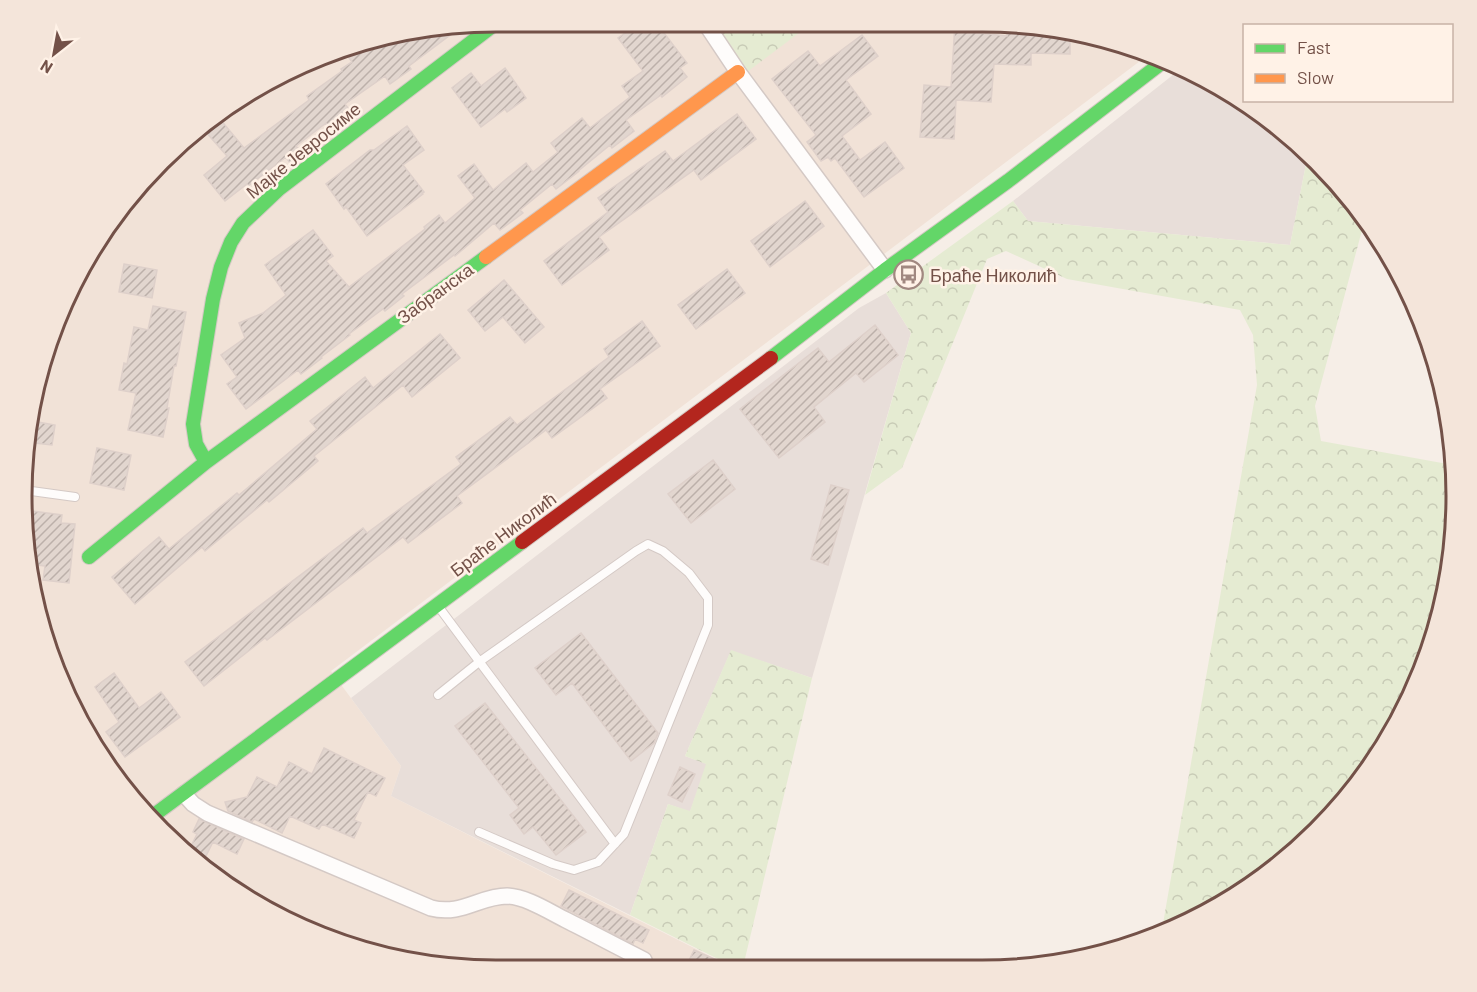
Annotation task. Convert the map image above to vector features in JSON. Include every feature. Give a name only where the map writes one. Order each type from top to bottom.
[{"type":"street","name":"Мајке Јевросиме","points":[[206,462],[197,449],[193,424],[213,299],[221,267],[231,242],[243,223],[279,189],[485,32]]},
{"type":"street","points":[[711,32],[738,72],[885,270]]},
{"type":"street","name":"Браће Николић","points":[[157,813],[1157,66]]},
{"type":"street","name":"Забранска","points":[[89,557],[206,462],[738,72]]},
{"type":"street","points":[[183,794],[207,813],[431,908],[442,911],[451,910],[495,898],[515,897],[541,907],[644,960]]},
{"type":"lane","points":[[32,491],[75,497]]},
{"type":"lane","points":[[438,695],[480,662],[648,544],[663,551],[689,573],[708,598],[708,625],[624,834],[598,862],[574,870],[553,864],[479,832]]},
{"type":"lane","points":[[437,605],[615,844]]},
{"type":"shaded area","points":[[466,32],[1011,32],[1072,40],[1141,60],[331,671],[401,766],[391,796],[718,960],[466,960],[405,952],[376,945],[291,913],[238,882],[190,845],[127,779],[79,701],[47,616],[35,557],[32,526],[32,466],[40,405],[47,376],[79,291],[127,213],[168,168],[213,127],[291,79],[376,47],[435,35]]},
{"type":"shaded area","points":[[1174,74],[1213,94],[1264,127],[1306,165],[1290,245],[1028,221],[1013,201]]},
{"type":"shaded area","points":[[886,293],[911,333],[812,678],[731,651],[685,756],[707,764],[690,812],[668,804],[630,915],[391,796],[401,766],[351,698],[859,308]]},
{"type":"green space","points":[[720,32],[800,32],[747,72]]},
{"type":"green space","points":[[1306,165],[1350,213],[1362,231],[1315,406],[1321,441],[1445,464],[1445,526],[1437,587],[1421,645],[1398,701],[1350,779],[1309,824],[1264,865],[1213,898],[1163,923],[1257,385],[1253,335],[1240,310],[1067,279],[1006,251],[987,259],[902,468],[865,495],[911,333],[886,293],[1013,201],[1028,221],[1290,245]]},
{"type":"green space","points":[[731,650],[812,678],[745,960],[720,960],[630,915],[668,804],[690,811],[706,764],[685,756]]},
{"type":"building","points":[[627,32],[666,32],[664,33],[687,63],[680,68],[687,77],[662,97],[661,95],[626,120],[634,131],[612,148],[610,145],[556,189],[552,184],[520,210],[523,213],[500,230],[494,223],[455,256],[402,294],[404,296],[385,311],[383,309],[349,334],[301,374],[298,370],[246,409],[227,384],[237,377],[221,355],[245,338],[239,323],[263,313],[286,295],[265,265],[313,230],[333,256],[326,261],[349,287],[425,229],[424,227],[439,215],[445,223],[475,198],[458,176],[474,164],[493,190],[526,163],[533,172],[558,152],[551,143],[582,118],[590,128],[630,97],[622,86],[643,71],[618,38]]},
{"type":"building","points":[[954,32],[1007,36],[1007,32],[1011,32],[1070,40],[1070,54],[1031,53],[1031,65],[994,64],[991,102],[956,100],[954,139],[920,137],[924,85],[951,87]]},
{"type":"building","points":[[453,33],[409,66],[411,69],[390,84],[385,76],[345,104],[351,112],[329,127],[326,123],[296,146],[303,154],[290,163],[286,157],[225,201],[204,175],[227,156],[206,133],[222,121],[244,148],[309,100],[307,96],[352,62],[349,58],[355,53],[405,40]]},
{"type":"building","points":[[862,35],[878,56],[846,80],[871,114],[842,136],[860,160],[885,142],[904,168],[864,197],[835,158],[831,161],[828,157],[821,161],[807,142],[816,135],[772,79],[808,51],[820,66]]},
{"type":"building","points":[[505,68],[526,98],[507,112],[505,109],[481,127],[452,88],[471,73],[481,86]]},
{"type":"building","points":[[737,114],[756,139],[701,180],[694,170],[599,237],[609,250],[562,285],[544,261],[608,212],[598,198],[665,151],[673,161]]},
{"type":"building","points":[[407,126],[424,150],[403,165],[424,192],[367,236],[326,184],[370,150],[374,150]]},
{"type":"building","points":[[805,201],[824,226],[770,267],[751,241]]},
{"type":"building","points":[[124,264],[157,270],[152,298],[119,292]]},
{"type":"building","points":[[727,269],[745,293],[696,329],[678,305]]},
{"type":"building","points":[[504,280],[544,327],[525,343],[503,317],[485,331],[468,310]]},
{"type":"building","points":[[153,306],[186,312],[176,366],[174,366],[163,437],[128,430],[136,393],[119,390],[134,327],[148,330]]},
{"type":"building","points":[[642,321],[660,346],[600,389],[607,398],[552,438],[546,430],[457,496],[462,503],[408,543],[403,537],[267,640],[265,638],[204,686],[185,662],[363,528],[367,533],[461,464],[456,457],[510,417],[517,425],[609,357],[604,349]]},
{"type":"building","points":[[875,325],[898,355],[864,382],[856,373],[814,407],[825,422],[779,458],[740,409],[818,348],[829,362]]},
{"type":"building","points":[[440,334],[460,358],[412,397],[403,385],[314,456],[318,461],[269,502],[267,500],[205,551],[202,547],[135,604],[112,577],[159,537],[169,549],[237,493],[239,495],[317,429],[310,421],[365,377],[373,388]]},
{"type":"building","points":[[38,422],[55,425],[52,445],[35,443]]},
{"type":"building","points":[[97,448],[131,455],[124,490],[90,483]]},
{"type":"building","points":[[713,460],[735,489],[691,523],[668,494]]},
{"type":"building","points":[[831,485],[849,490],[828,565],[811,559]]},
{"type":"building","points":[[32,511],[62,515],[61,523],[75,524],[69,583],[43,580],[45,566],[36,565]]},
{"type":"building","points":[[581,633],[658,733],[654,743],[631,761],[572,683],[556,695],[535,668]]},
{"type":"building","points":[[114,673],[139,708],[161,692],[180,717],[125,757],[106,732],[119,722],[95,687]]},
{"type":"building","points":[[485,703],[586,832],[556,855],[533,827],[524,834],[510,815],[519,808],[455,726]]},
{"type":"building","points":[[324,748],[385,778],[376,796],[368,792],[354,820],[361,823],[354,838],[322,824],[319,829],[290,816],[282,833],[254,819],[252,822],[228,811],[225,802],[247,797],[257,777],[277,787],[289,762],[312,774]]},
{"type":"building","points":[[680,767],[695,774],[682,802],[668,795]]},
{"type":"building","points":[[199,819],[244,839],[237,854],[213,842],[205,858],[191,846],[197,834],[193,832]]},
{"type":"building","points":[[569,890],[649,930],[643,943],[635,939],[633,944],[561,906]]},
{"type":"building","points":[[694,950],[716,960],[689,960]]},
{"type":"traffic: fast","points":[[206,462],[196,444],[193,424],[213,299],[221,267],[231,242],[243,223],[279,189],[485,32]]},
{"type":"traffic: fast","points":[[771,358],[1157,66]]},
{"type":"traffic: fast","points":[[89,557],[206,462],[486,257]]},
{"type":"traffic: fast","points":[[157,813],[522,542]]},
{"type":"traffic: slow","points":[[486,257],[738,72]]},
{"type":"traffic: jam","points":[[522,542],[771,358]]},
{"type":"place","name":"Браће Николић","points":[[909,275]]}]
